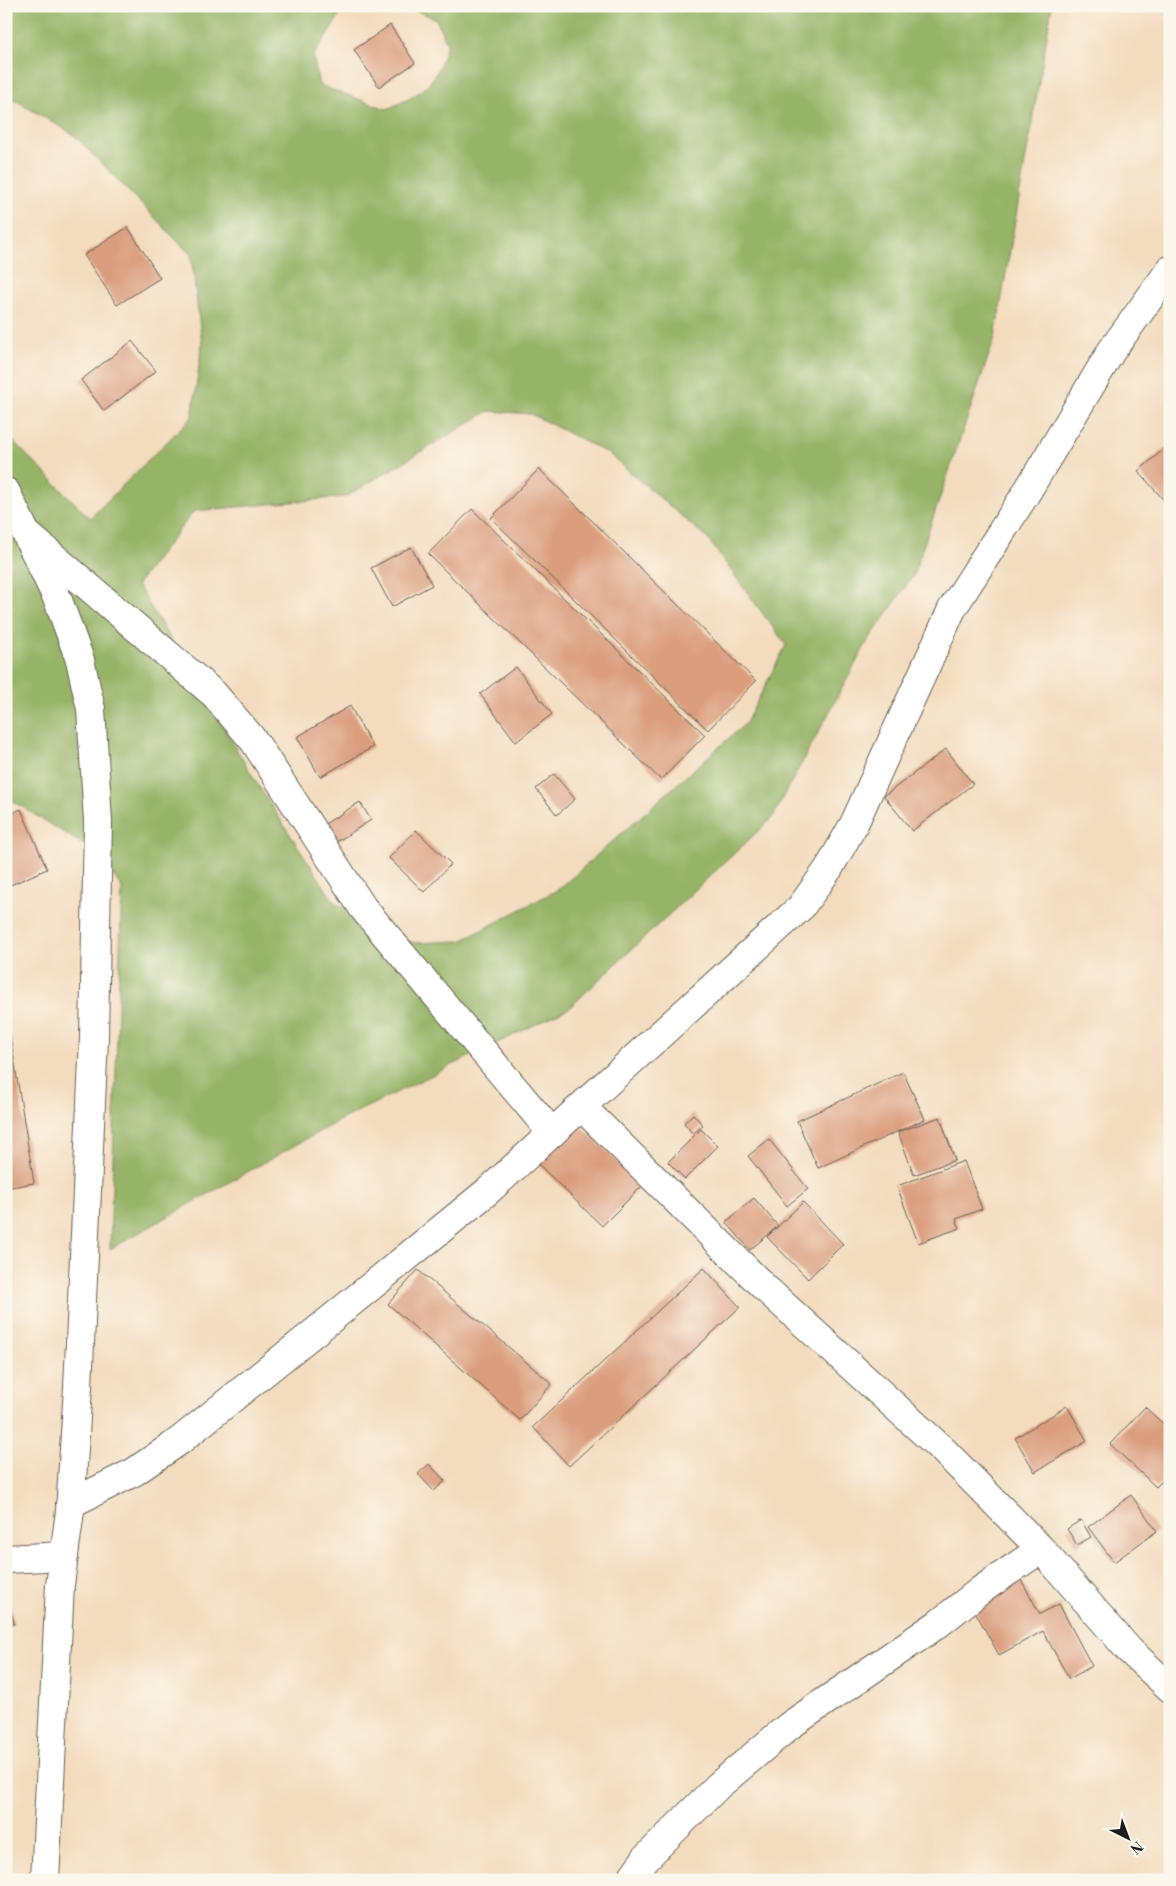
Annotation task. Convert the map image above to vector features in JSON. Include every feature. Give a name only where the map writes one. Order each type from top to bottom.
[{"type":"street","points":[[70,1504],[134,1472],[178,1442],[488,1192],[801,907],[829,868],[854,824],[952,609],[1025,494],[1112,350],[1170,270]]},
{"type":"street","points":[[6,492],[58,600],[80,660],[91,709],[98,821],[94,1038],[70,1504],[60,1585],[45,1880]]},
{"type":"street","points":[[28,535],[214,694],[254,741],[363,908],[552,1133]]},
{"type":"street","points":[[582,1107],[764,1287],[943,1450],[1041,1549],[1130,1650],[1170,1688]]},
{"type":"street","points":[[630,1880],[646,1858],[718,1786],[789,1726],[938,1624],[981,1590],[1041,1549]]},
{"type":"street","points":[[6,1559],[64,1556]]},
{"type":"green space","points":[[6,6],[346,6],[313,56],[319,85],[387,109],[420,92],[427,86],[438,69],[447,44],[436,19],[410,8],[394,6],[1052,6],[995,337],[913,576],[866,644],[772,818],[569,1008],[340,1120],[110,1249],[122,888],[100,855],[6,797],[6,434],[90,518],[192,417],[202,344],[191,255],[73,134],[6,95]],"holes":[[[489,411],[531,414],[609,454],[707,538],[786,645],[746,723],[559,889],[461,941],[413,943],[335,903],[261,790],[137,584],[194,511],[345,497]]]},
{"type":"building","points":[[390,25],[415,63],[379,87],[354,50]]},
{"type":"building","points":[[128,227],[160,278],[117,305],[84,255]]},
{"type":"building","points":[[132,341],[156,371],[104,411],[81,380]]},
{"type":"building","points":[[1170,444],[1170,507],[1138,471]]},
{"type":"building","points":[[539,469],[756,681],[708,730],[491,518]]},
{"type":"building","points":[[472,509],[705,735],[661,780],[428,554]]},
{"type":"building","points":[[411,547],[432,585],[392,607],[371,568]]},
{"type":"building","points":[[516,667],[552,714],[516,742],[480,694]]},
{"type":"building","points":[[350,706],[373,747],[320,777],[297,737]]},
{"type":"building","points":[[946,749],[973,784],[912,831],[884,796]]},
{"type":"building","points":[[554,774],[575,799],[557,815],[536,789]]},
{"type":"building","points":[[360,802],[371,820],[335,843],[323,825]]},
{"type":"building","points":[[21,809],[47,869],[6,887],[6,816]]},
{"type":"building","points":[[416,830],[451,864],[424,892],[389,858]]},
{"type":"building","points":[[6,1017],[34,1183],[6,1188]]},
{"type":"building","points":[[903,1072],[925,1119],[818,1168],[797,1121]]},
{"type":"building","points":[[693,1114],[703,1125],[693,1134],[684,1123]]},
{"type":"building","points":[[940,1117],[955,1160],[914,1175],[898,1132]]},
{"type":"building","points":[[576,1121],[642,1186],[602,1226],[536,1162]]},
{"type":"building","points":[[701,1129],[718,1146],[685,1179],[668,1162]]},
{"type":"building","points":[[769,1139],[808,1189],[787,1206],[748,1156]]},
{"type":"building","points":[[964,1161],[982,1209],[956,1219],[960,1228],[918,1243],[897,1186]]},
{"type":"building","points":[[754,1198],[778,1226],[750,1250],[726,1222]]},
{"type":"building","points":[[803,1202],[843,1244],[808,1279],[767,1237]]},
{"type":"building","points":[[704,1268],[740,1307],[569,1466],[533,1427]]},
{"type":"building","points":[[418,1270],[552,1384],[520,1420],[388,1304]]},
{"type":"building","points":[[1067,1406],[1087,1441],[1035,1472],[1015,1438]]},
{"type":"building","points":[[1145,1407],[1170,1430],[1170,1473],[1156,1487],[1110,1444]]},
{"type":"building","points":[[429,1464],[445,1481],[434,1491],[418,1474]]},
{"type":"building","points":[[1131,1495],[1157,1531],[1114,1562],[1088,1527]]},
{"type":"building","points":[[1081,1520],[1091,1537],[1077,1545],[1067,1529]]},
{"type":"building","points":[[1019,1576],[1040,1614],[1059,1604],[1092,1666],[1069,1679],[1043,1631],[999,1655],[970,1602]]},
{"type":"building","points":[[6,1587],[14,1624],[6,1625]]}]
